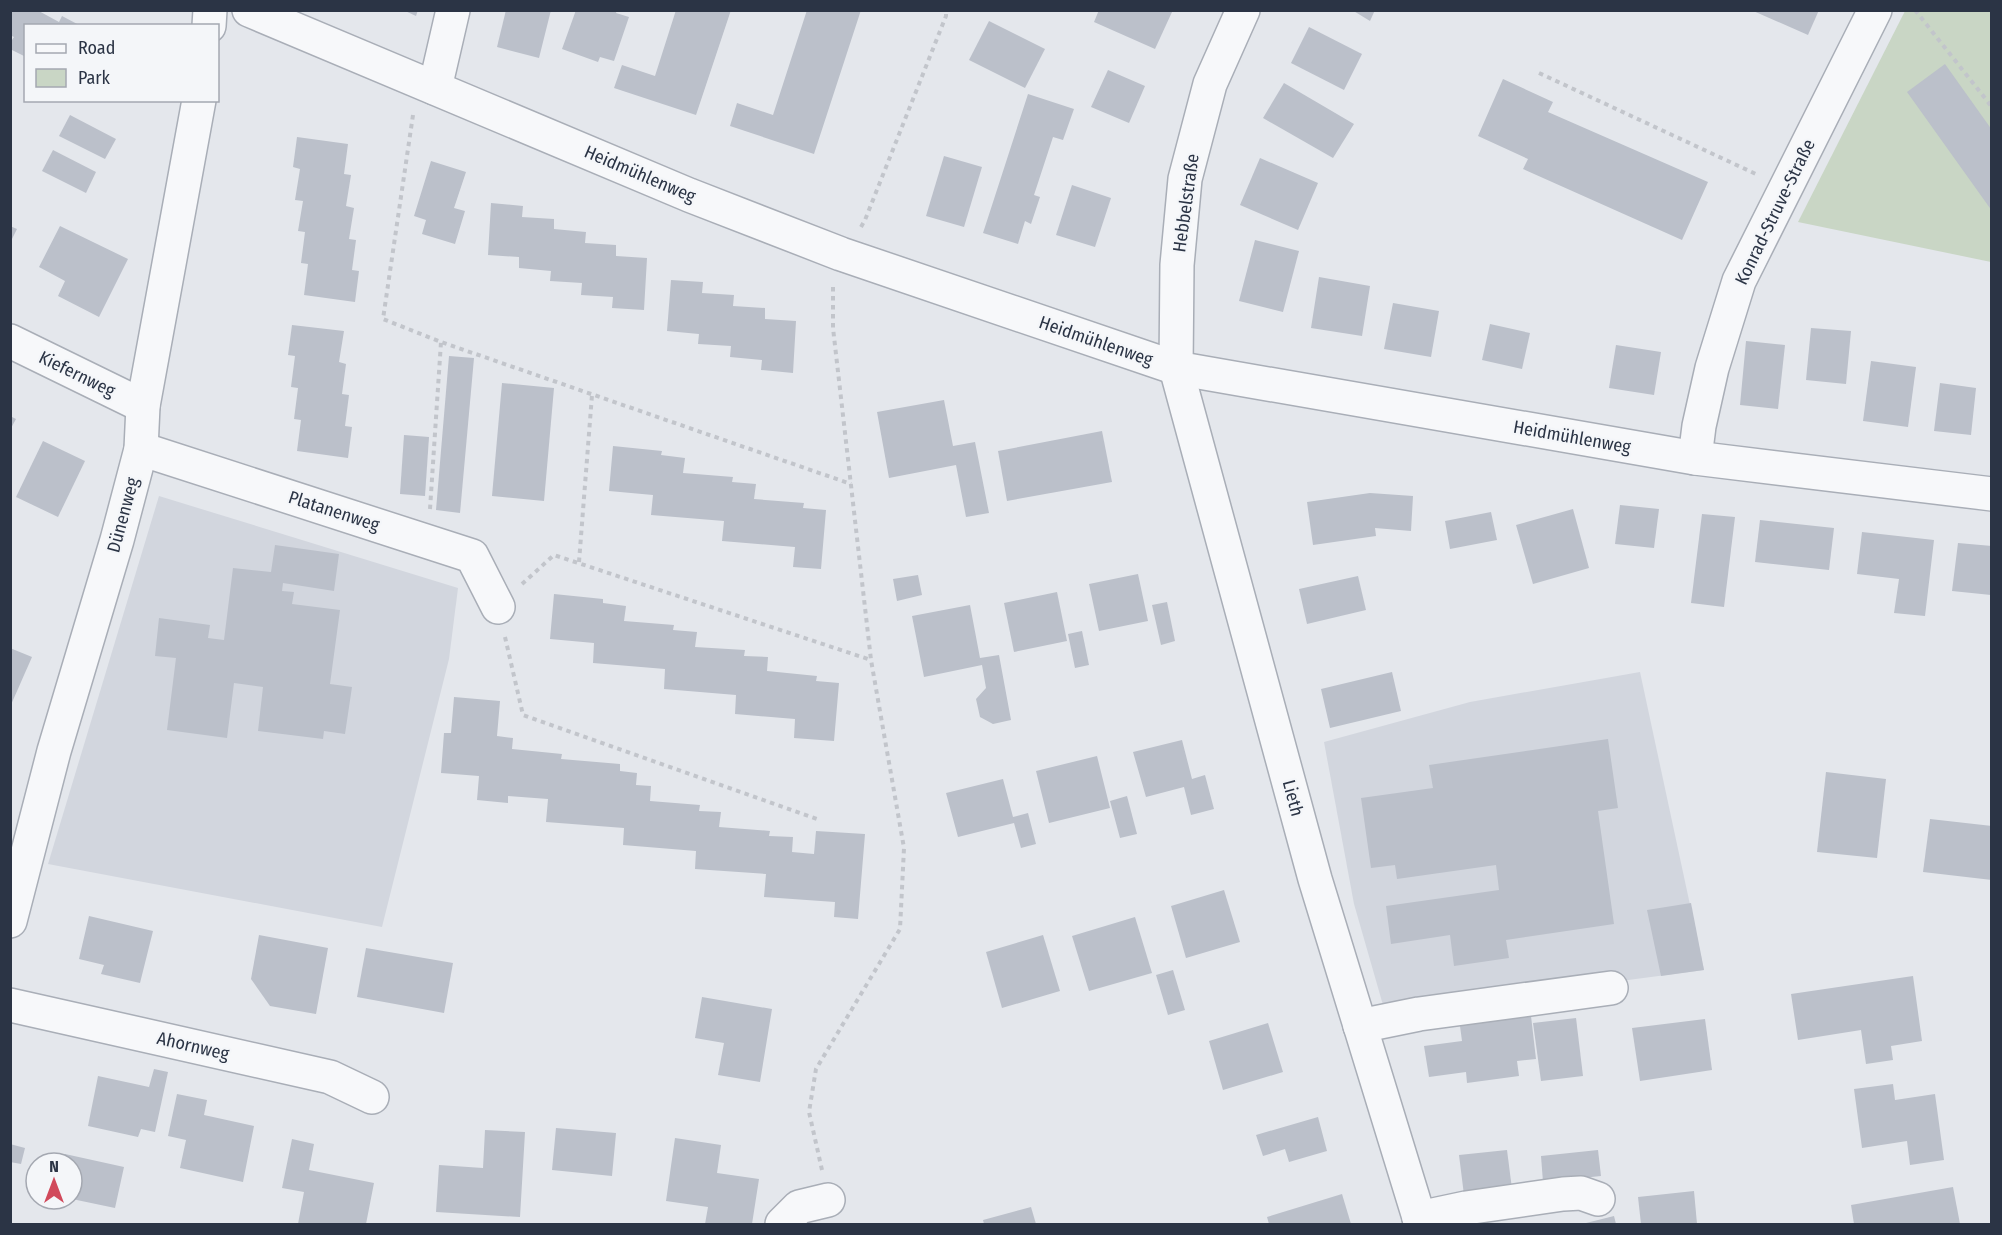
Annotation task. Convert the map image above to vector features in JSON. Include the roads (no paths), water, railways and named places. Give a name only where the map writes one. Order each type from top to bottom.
[{"type":"street","name":"Heidmühlenweg","points":[[249,10],[689,195],[841,254],[1176,368],[1695,458],[1992,494]]},
{"type":"street","points":[[427,85],[453,10]]},
{"type":"street","name":"Hebbelstraße","points":[[1176,368],[1177,265],[1185,179],[1210,84],[1243,10]]},
{"type":"street","name":"Konrad-Struve-Straße","points":[[1695,458],[1699,426],[1712,368],[1738,281],[1875,10]]},
{"type":"street","name":"Dünenweg","points":[[10,921],[54,752],[117,540],[141,449],[142,406],[199,102]]},
{"type":"street","name":"Kiefernweg","points":[[10,341],[142,406]]},
{"type":"street","name":"Lieth","points":[[1176,368],[1315,879],[1420,1221]]},
{"type":"street","name":"Platanenweg","points":[[141,449],[472,556],[498,607]]},
{"type":"street","points":[[1360,1026],[1401,1016],[1611,988]]},
{"type":"street","name":"Ahornweg","points":[[10,1005],[330,1077],[372,1097]]},
{"type":"street","points":[[1420,1221],[1466,1208],[1563,1194],[1581,1193],[1598,1199]]},
{"type":"street","points":[[782,1224],[799,1207],[828,1200]]}]
